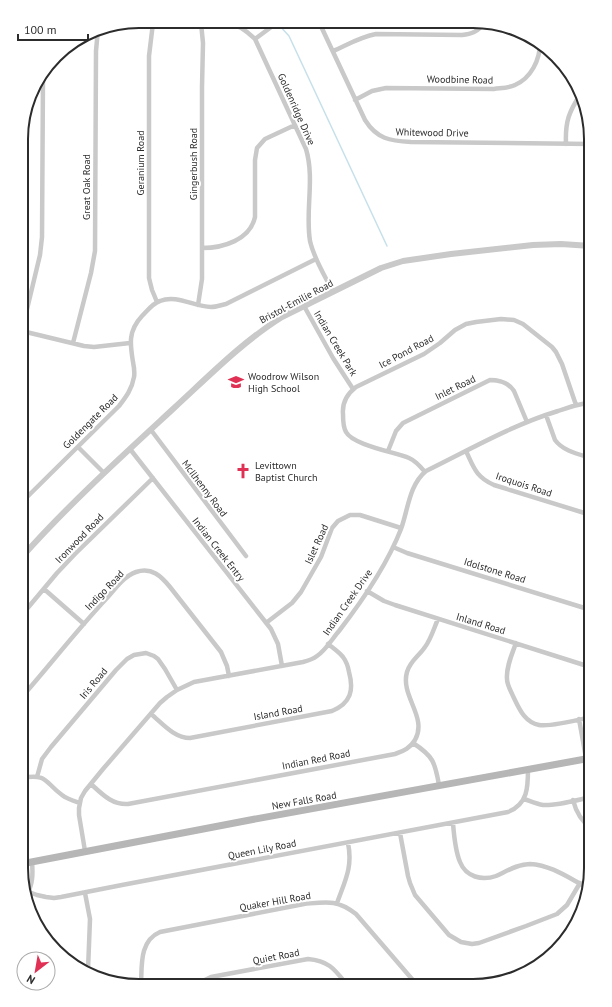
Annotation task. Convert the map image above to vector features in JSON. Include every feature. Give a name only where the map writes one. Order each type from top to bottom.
[{"type":"main road","name":"New Falls Road","points":[[28,863],[584,759]]},
{"type":"street","name":"Geranium Road","points":[[152,28],[149,56],[149,278],[157,302]]},
{"type":"street","name":"Gingerbush Road","points":[[198,305],[202,279],[203,43],[202,28]]},
{"type":"street","name":"Goldenridge Drive","points":[[242,28],[255,39],[308,154],[310,176],[309,232],[316,259],[333,292]]},
{"type":"street","points":[[255,39],[270,28]]},
{"type":"street","name":"Whitewood Drive","points":[[322,28],[365,120],[372,129],[382,137],[391,140],[411,142],[584,144]]},
{"type":"street","points":[[333,51],[362,37],[376,34],[462,35],[473,33],[479,28]]},
{"type":"street","name":"Great Oak Road","points":[[73,343],[91,273],[95,251],[95,88],[97,36]]},
{"type":"street","name":"Woodbine Road","points":[[356,100],[372,91],[386,88],[414,87],[494,89],[510,87],[523,80],[533,69],[539,50]]},
{"type":"street","points":[[28,305],[40,255],[42,237],[43,84]]},
{"type":"street","points":[[566,144],[567,122],[572,107],[577,99]]},
{"type":"street","points":[[202,248],[226,245],[243,236],[250,230],[255,217],[255,160],[257,148],[265,139],[295,125]]},
{"type":"street","name":"Bristol-Emilie Road","points":[[28,550],[57,518],[130,449],[255,336],[282,317],[381,268],[403,261],[533,245],[561,244],[584,246]]},
{"type":"street","points":[[157,302],[171,299],[212,307],[226,304],[316,259]]},
{"type":"street","name":"Goldengate Road","points":[[28,496],[119,406],[127,396],[130,391],[134,374],[130,343],[131,335],[138,321],[149,308],[157,302]]},
{"type":"street","name":"Indian Creek Park","points":[[304,306],[333,358],[353,389]]},
{"type":"street","name":"Ice Pond Road","points":[[353,389],[424,354],[462,326],[476,322],[509,319],[523,324],[556,352],[562,364],[576,405]]},
{"type":"street","points":[[28,332],[84,346],[94,347],[130,343]]},
{"type":"street","name":"Inlet Road","points":[[388,451],[396,431],[403,423],[490,380],[502,381],[512,388],[527,422]]},
{"type":"street","points":[[353,389],[343,405],[344,425],[349,436],[355,440],[409,458],[415,461],[425,472]]},
{"type":"street","name":"Indian Creek Drive","points":[[86,851],[80,828],[79,815],[80,803],[85,791],[163,700],[185,685],[194,682],[306,661],[317,656],[351,615],[393,547],[416,483],[425,472],[527,422],[546,414],[584,403]]},
{"type":"street","points":[[546,414],[557,443],[565,449],[584,456]]},
{"type":"street","name":"McIlhenny Road","points":[[151,430],[246,556]]},
{"type":"street","points":[[78,447],[104,473]]},
{"type":"street","name":"Indian Creek Entry","points":[[130,449],[266,623],[278,644],[282,666]]},
{"type":"street","name":"Iroquois Road","points":[[466,451],[478,474],[486,481],[494,485],[584,513]]},
{"type":"street","name":"Ironwood Road","points":[[28,608],[74,554],[153,478]]},
{"type":"street","name":"Islet Road","points":[[266,623],[292,603],[301,592],[321,557],[332,528],[338,521],[350,515],[360,515],[401,528]]},
{"type":"street","name":"Idolstone Road","points":[[393,547],[407,553],[584,608]]},
{"type":"street","name":"Indigo Road","points":[[28,690],[116,589],[129,576],[140,571],[151,571],[164,579],[221,652],[227,666],[229,676]]},
{"type":"street","points":[[44,589],[84,624]]},
{"type":"street","name":"Inland Road","points":[[367,591],[384,601],[395,605],[584,665]]},
{"type":"street","points":[[438,618],[429,641],[410,665],[405,678],[406,689],[418,721],[418,734],[413,743],[430,756],[436,771],[439,785]]},
{"type":"street","points":[[516,643],[509,664],[507,679],[510,690],[524,716],[534,724],[540,725],[584,718]]},
{"type":"street","name":"Island Road","points":[[151,714],[174,733],[187,738],[332,711],[344,704],[350,693],[351,685],[346,662],[338,652],[328,644]]},
{"type":"street","name":"Iris Road","points":[[37,777],[40,764],[46,753],[116,670],[131,656],[146,653],[154,656],[161,663],[177,690]]},
{"type":"street","points":[[579,719],[584,738]]},
{"type":"street","name":"Indian Red Road","points":[[91,784],[109,799],[119,803],[128,804],[395,754],[406,750],[413,743]]},
{"type":"street","points":[[528,769],[527,791],[524,798],[543,805],[584,798]]},
{"type":"street","points":[[28,777],[34,776],[46,781],[63,796],[80,803]]},
{"type":"street","name":"Queen Lily Road","points":[[31,894],[54,898],[453,823],[508,812],[517,808],[524,798]]},
{"type":"street","points":[[573,800],[576,812],[584,822]]},
{"type":"street","points":[[453,823],[456,846],[461,864],[466,871],[473,876],[486,879],[517,867],[530,864],[546,867],[583,885]]},
{"type":"street","points":[[400,833],[408,876],[414,892],[449,935],[460,942],[472,944],[479,943],[556,914],[567,905],[580,883]]},
{"type":"street","points":[[337,903],[349,870],[350,850],[348,843]]},
{"type":"street","name":"Queen Lily Road","points":[[30,888],[32,880],[32,862]]},
{"type":"street","points":[[86,892],[90,919],[88,966]]},
{"type":"street","name":"Quaker Hill Road","points":[[141,979],[144,948],[149,940],[160,932],[304,904],[322,902],[337,903],[348,908],[359,917],[412,979]]},
{"type":"street","name":"Quiet Road","points":[[207,979],[308,959],[318,960],[328,964],[342,979]]},
{"type":"waterway","points":[[282,28],[289,36],[387,246]]},
{"type":"place","name":"Woodrow Wilson High School","points":[[236,382]]},
{"type":"place","name":"Levittown Baptist Church","points":[[243,471]]}]
